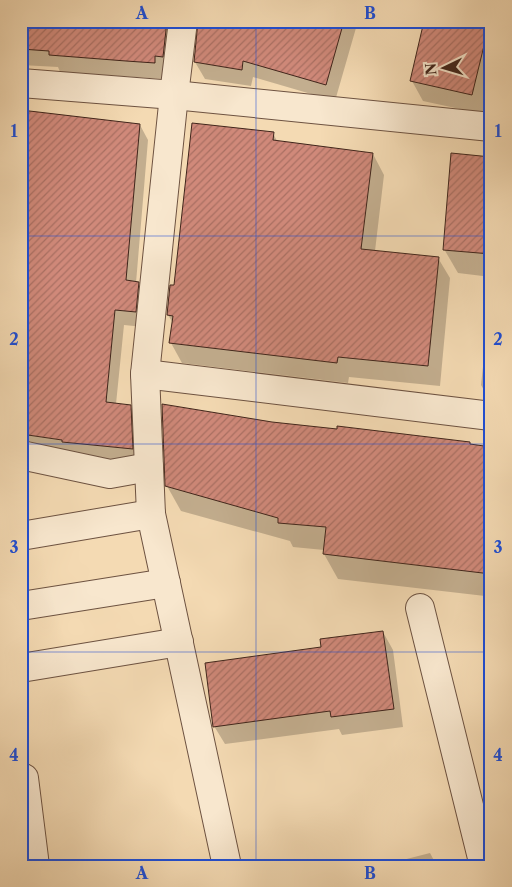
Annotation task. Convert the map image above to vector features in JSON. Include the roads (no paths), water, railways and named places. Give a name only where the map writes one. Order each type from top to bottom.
[{"type":"street","points":[[183,21],[145,374],[151,514],[227,866]]},
{"type":"street","points":[[21,83],[491,127]]},
{"type":"street","points":[[145,374],[491,416]]},
{"type":"street","points":[[21,455],[110,474],[149,467]]},
{"type":"street","points":[[21,536],[151,514]]},
{"type":"street","points":[[21,606],[166,583]]},
{"type":"street","points":[[420,608],[484,866]]},
{"type":"street","points":[[21,668],[179,642]]},
{"type":"street","points":[[24,778],[35,866]]}]
